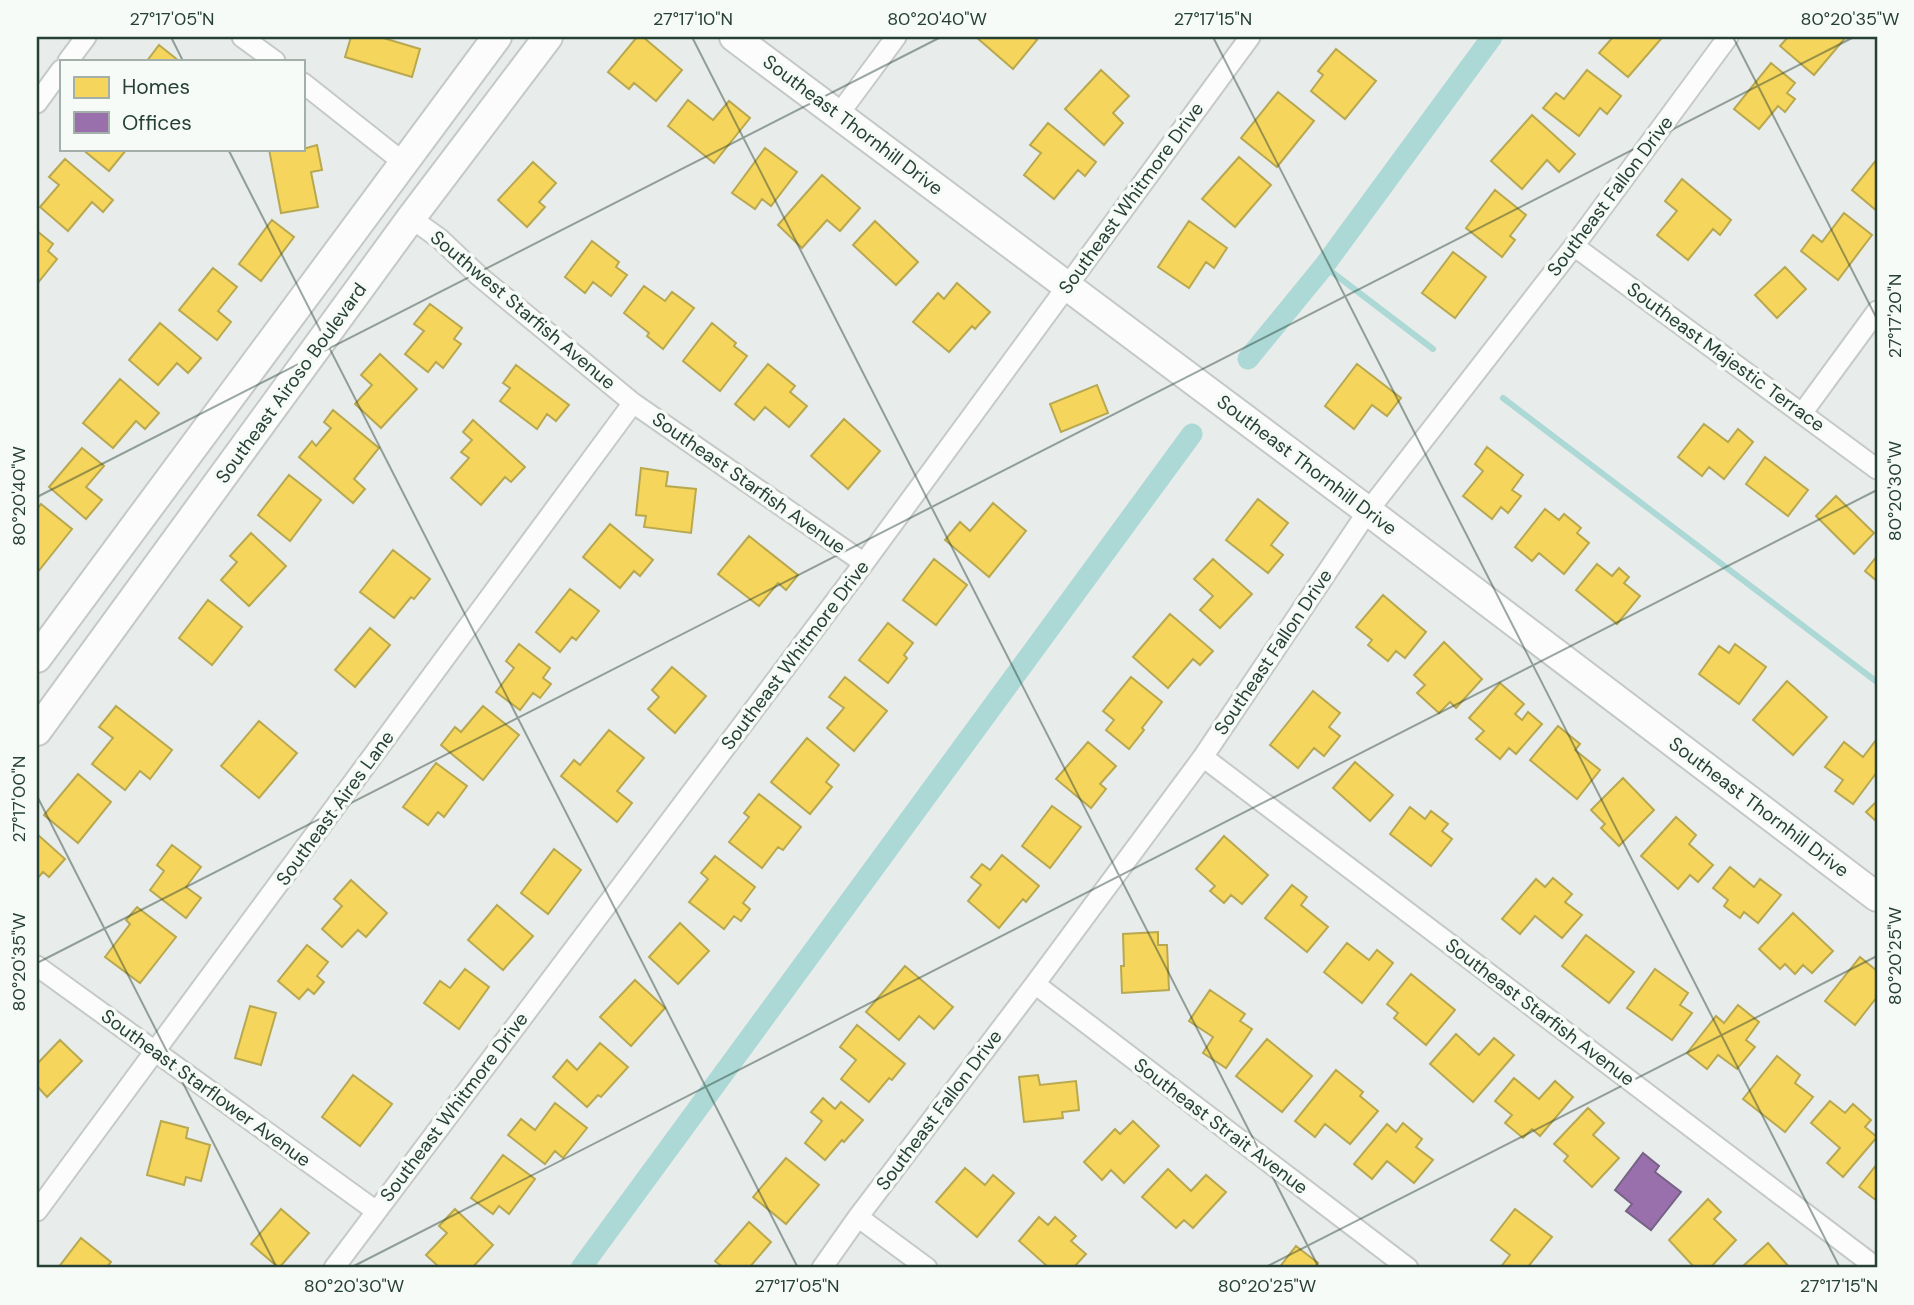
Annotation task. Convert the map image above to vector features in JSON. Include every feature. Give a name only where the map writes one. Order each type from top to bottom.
[{"type":"main road","name":"Southeast Airoso Boulevard","points":[[37,658],[497,37]]},
{"type":"main road","name":"Southeast Airoso Boulevard","points":[[37,731],[411,218],[548,37]]},
{"type":"main road","name":"Southeast Thornhill Drive","points":[[734,37],[1368,511],[1877,897]]},
{"type":"street","points":[[69,60],[86,37]]},
{"type":"street","points":[[242,37],[274,60]]},
{"type":"street","points":[[839,114],[896,37]]},
{"type":"street","name":"Southeast Whitmore Drive","points":[[334,1268],[864,563],[1250,37]]},
{"type":"street","name":"Southeast Fallon Drive","points":[[821,1268],[1203,757],[1368,511],[1574,246],[1728,37]]},
{"type":"street","points":[[37,103],[60,71]]},
{"type":"street","points":[[304,84],[404,163]]},
{"type":"street","name":"Southwest Starfish Avenue","points":[[411,218],[440,239],[480,276],[633,403]]},
{"type":"street","name":"Southeast Majestic Terrace","points":[[1574,246],[1877,469]]},
{"type":"street","points":[[1803,412],[1877,311]]},
{"type":"street","name":"Southeast Starfish Avenue","points":[[633,403],[864,563]]},
{"type":"street","name":"Southeast Aires Lane","points":[[37,1211],[633,403]]},
{"type":"street","name":"Southeast Starfish Avenue","points":[[1203,757],[1877,1268]]},
{"type":"street","name":"Southeast Starflower Avenue","points":[[37,966],[376,1211]]},
{"type":"street","name":"Southeast Strait Avenue","points":[[1035,984],[1408,1268]]},
{"type":"street","points":[[858,1217],[927,1268]]},
{"type":"building: Homes","points":[[351,37],[380,37],[420,49],[412,77],[345,57]]},
{"type":"building: Homes","points":[[637,37],[643,37],[682,70],[656,101],[634,83],[629,89],[608,72]]},
{"type":"building: Homes","points":[[976,37],[1033,37],[1037,40],[1013,69]]},
{"type":"building: Homes","points":[[1613,37],[1661,39],[1628,77],[1599,53]]},
{"type":"building: Homes","points":[[1788,37],[1846,37],[1814,75],[1780,46]]},
{"type":"building: Homes","points":[[159,45],[178,60],[148,60]]},
{"type":"building: Homes","points":[[1336,49],[1376,81],[1345,119],[1311,91],[1323,75],[1318,71]]},
{"type":"building: Homes","points":[[1771,63],[1795,83],[1787,93],[1795,99],[1785,112],[1778,106],[1759,129],[1734,109]]},
{"type":"building: Homes","points":[[1101,70],[1129,96],[1113,113],[1123,123],[1104,145],[1065,109]]},
{"type":"building: Homes","points":[[1587,70],[1621,96],[1607,114],[1600,108],[1579,136],[1543,108],[1556,93],[1564,99]]},
{"type":"building: Homes","points":[[1278,92],[1314,121],[1277,167],[1241,138]]},
{"type":"building: Homes","points":[[688,100],[713,120],[729,101],[750,118],[714,163],[668,126]]},
{"type":"building: Homes","points":[[1532,115],[1575,154],[1559,172],[1547,160],[1522,189],[1491,161]]},
{"type":"building: Homes","points":[[1048,123],[1096,162],[1085,176],[1078,170],[1054,199],[1024,175],[1041,153],[1030,145]]},
{"type":"building: Homes","points":[[317,145],[322,170],[311,172],[318,207],[281,213],[269,150],[304,149]]},
{"type":"building: Homes","points":[[765,148],[797,172],[771,206],[762,199],[755,209],[732,193]]},
{"type":"building: Homes","points":[[83,150],[126,150],[109,171]]},
{"type":"building: Homes","points":[[1239,157],[1271,185],[1235,227],[1202,199]]},
{"type":"building: Homes","points":[[65,159],[113,200],[103,212],[92,202],[68,231],[40,207],[59,185],[49,177]]},
{"type":"building: Homes","points":[[1877,159],[1877,211],[1852,190]]},
{"type":"building: Homes","points":[[533,162],[556,183],[539,202],[545,207],[527,227],[498,200]]},
{"type":"building: Homes","points":[[822,175],[860,208],[840,231],[827,220],[802,248],[778,225]]},
{"type":"building: Homes","points":[[1682,179],[1731,220],[1720,235],[1713,229],[1688,260],[1657,235],[1677,211],[1665,201]]},
{"type":"building: Homes","points":[[1495,190],[1526,215],[1510,236],[1515,240],[1502,257],[1466,228]]},
{"type":"building: Homes","points":[[1844,213],[1872,235],[1838,280],[1801,251],[1813,235],[1822,242]]},
{"type":"building: Homes","points":[[272,220],[294,237],[261,281],[239,264]]},
{"type":"building: Homes","points":[[875,221],[918,262],[896,285],[853,245]]},
{"type":"building: Homes","points":[[1189,221],[1227,248],[1214,268],[1206,262],[1189,288],[1158,267]]},
{"type":"building: Homes","points":[[37,231],[53,244],[48,251],[57,259],[37,284]]},
{"type":"building: Homes","points":[[592,241],[619,262],[616,267],[627,275],[611,296],[593,282],[585,293],[565,277]]},
{"type":"building: Homes","points":[[1453,252],[1486,277],[1455,318],[1422,293]]},
{"type":"building: Homes","points":[[1785,267],[1806,289],[1777,318],[1755,295]]},
{"type":"building: Homes","points":[[213,268],[237,287],[218,311],[231,322],[217,340],[179,310]]},
{"type":"building: Homes","points":[[957,283],[990,312],[975,329],[972,326],[949,352],[913,322],[938,293],[944,299]]},
{"type":"building: Homes","points":[[644,286],[665,301],[672,292],[694,308],[663,349],[647,336],[649,333],[624,313]]},
{"type":"building: Homes","points":[[430,304],[462,328],[454,339],[461,344],[443,368],[436,362],[428,372],[405,354],[424,331],[414,324]]},
{"type":"building: Homes","points":[[160,323],[201,358],[188,373],[177,363],[158,385],[129,360]]},
{"type":"building: Homes","points":[[712,323],[747,356],[720,391],[683,361]]},
{"type":"building: Homes","points":[[380,354],[417,389],[381,428],[355,404],[372,385],[361,375]]},
{"type":"building: Homes","points":[[768,364],[795,386],[790,392],[807,406],[789,427],[765,407],[754,420],[735,404]]},
{"type":"building: Homes","points":[[1357,364],[1401,398],[1387,416],[1372,405],[1354,429],[1325,406]]},
{"type":"building: Homes","points":[[516,365],[569,405],[556,421],[547,414],[537,429],[500,401],[510,388],[503,383]]},
{"type":"building: Homes","points":[[120,379],[159,413],[145,429],[136,421],[113,448],[83,423]]},
{"type":"building: Homes","points":[[1097,385],[1108,413],[1061,432],[1050,404]]},
{"type":"building: Homes","points":[[333,410],[379,448],[354,479],[365,489],[353,503],[299,457],[312,441],[316,446],[331,428],[324,422]]},
{"type":"building: Homes","points":[[844,419],[880,451],[848,489],[811,456]]},
{"type":"building: Homes","points":[[473,420],[525,467],[511,482],[505,477],[481,505],[451,478],[469,458],[461,452],[472,440],[463,432]]},
{"type":"building: Homes","points":[[1704,424],[1728,442],[1738,429],[1753,442],[1724,479],[1709,467],[1702,476],[1678,457]]},
{"type":"building: Homes","points":[[1487,447],[1523,475],[1512,490],[1521,496],[1508,513],[1501,507],[1492,519],[1463,496],[1483,471],[1475,464]]},
{"type":"building: Homes","points":[[82,448],[104,466],[86,487],[102,500],[86,519],[49,487]]},
{"type":"building: Homes","points":[[1765,457],[1808,490],[1788,516],[1746,484]]},
{"type":"building: Homes","points":[[641,468],[668,472],[666,486],[696,489],[691,533],[644,527],[646,516],[636,515]]},
{"type":"building: Homes","points":[[289,475],[321,500],[290,541],[258,515]]},
{"type":"building: Homes","points":[[1836,496],[1874,533],[1854,554],[1816,516]]},
{"type":"building: Homes","points":[[1258,499],[1288,523],[1271,545],[1283,555],[1268,573],[1226,540]]},
{"type":"building: Homes","points":[[993,503],[1026,531],[989,577],[945,540],[960,522],[970,531]]},
{"type":"building: Homes","points":[[41,504],[72,529],[37,573],[37,509]]},
{"type":"building: Homes","points":[[1545,509],[1559,520],[1564,514],[1581,528],[1577,533],[1589,543],[1564,574],[1539,553],[1532,561],[1515,547]]},
{"type":"building: Homes","points":[[610,524],[653,560],[640,576],[634,571],[620,588],[583,557]]},
{"type":"building: Homes","points":[[251,533],[286,566],[249,606],[221,580],[237,562],[230,556]]},
{"type":"building: Homes","points":[[749,536],[798,575],[786,590],[778,583],[759,606],[718,574]]},
{"type":"building: Homes","points":[[393,550],[430,579],[394,618],[360,592]]},
{"type":"building: Homes","points":[[1877,556],[1877,581],[1865,571]]},
{"type":"building: Homes","points":[[934,559],[967,585],[936,625],[903,600]]},
{"type":"building: Homes","points":[[1213,559],[1252,594],[1220,628],[1200,610],[1213,596],[1194,579]]},
{"type":"building: Homes","points":[[1597,564],[1612,576],[1619,568],[1629,577],[1624,583],[1640,596],[1617,624],[1576,590]]},
{"type":"building: Homes","points":[[570,589],[599,611],[576,640],[572,637],[560,652],[536,632]]},
{"type":"building: Homes","points":[[1383,595],[1426,632],[1405,658],[1396,651],[1388,661],[1368,645],[1372,640],[1356,627]]},
{"type":"building: Homes","points":[[208,600],[242,627],[212,665],[179,638]]},
{"type":"building: Homes","points":[[1170,614],[1213,651],[1200,665],[1193,659],[1168,688],[1133,657]]},
{"type":"building: Homes","points":[[888,623],[913,643],[904,655],[907,658],[888,683],[859,660]]},
{"type":"building: Homes","points":[[370,628],[390,645],[355,687],[335,670]]},
{"type":"building: Homes","points":[[1444,642],[1482,679],[1456,708],[1450,702],[1439,713],[1417,693],[1425,685],[1414,675]]},
{"type":"building: Homes","points":[[519,644],[550,668],[543,678],[551,684],[540,698],[533,693],[520,710],[496,692],[514,668],[506,661]]},
{"type":"building: Homes","points":[[1735,644],[1766,667],[1739,704],[1699,674],[1719,646],[1729,653]]},
{"type":"building: Homes","points":[[672,667],[706,696],[675,733],[648,709],[659,697],[652,690]]},
{"type":"building: Homes","points":[[845,677],[887,711],[854,751],[827,728],[844,708],[829,697]]},
{"type":"building: Homes","points":[[1131,677],[1162,702],[1129,749],[1106,730],[1114,720],[1103,711]]},
{"type":"building: Homes","points":[[1787,681],[1827,717],[1793,755],[1753,720]]},
{"type":"building: Homes","points":[[1500,683],[1524,704],[1515,714],[1522,720],[1528,712],[1542,724],[1516,754],[1509,748],[1500,759],[1476,739],[1484,731],[1469,718]]},
{"type":"building: Homes","points":[[1313,691],[1340,713],[1329,727],[1340,736],[1324,756],[1314,748],[1298,768],[1270,745]]},
{"type":"building: Homes","points":[[116,706],[172,750],[150,779],[140,771],[125,790],[92,764],[113,738],[99,727]]},
{"type":"building: Homes","points":[[483,706],[519,735],[483,780],[441,745],[455,727],[461,732]]},
{"type":"building: Homes","points":[[259,721],[297,753],[259,798],[221,766]]},
{"type":"building: Homes","points":[[1558,726],[1580,744],[1575,750],[1600,770],[1577,799],[1530,760]]},
{"type":"building: Homes","points":[[609,730],[644,758],[617,791],[632,803],[617,822],[561,776],[574,760],[580,765]]},
{"type":"building: Homes","points":[[807,738],[839,765],[826,782],[832,787],[810,814],[771,782]]},
{"type":"building: Homes","points":[[1876,740],[1877,772],[1853,804],[1835,791],[1843,780],[1825,767],[1844,742],[1863,757]]},
{"type":"building: Homes","points":[[1088,742],[1116,766],[1100,784],[1106,789],[1091,808],[1056,779]]},
{"type":"building: Homes","points":[[1355,762],[1393,795],[1370,821],[1333,788]]},
{"type":"building: Homes","points":[[436,763],[467,786],[444,817],[438,812],[428,825],[403,807]]},
{"type":"building: Homes","points":[[78,774],[111,802],[78,843],[44,815]]},
{"type":"building: Homes","points":[[1623,778],[1654,810],[1619,846],[1601,828],[1605,824],[1591,810]]},
{"type":"building: Homes","points":[[759,794],[801,827],[783,850],[778,847],[762,868],[729,842],[749,817],[744,813]]},
{"type":"building: Homes","points":[[1877,801],[1877,822],[1866,812]]},
{"type":"building: Homes","points":[[1052,806],[1081,827],[1050,868],[1022,846]]},
{"type":"building: Homes","points":[[1410,807],[1425,819],[1431,811],[1448,824],[1442,831],[1452,839],[1431,866],[1390,834]]},
{"type":"building: Homes","points":[[1676,817],[1696,835],[1689,844],[1713,865],[1698,882],[1690,875],[1678,889],[1641,856]]},
{"type":"building: Homes","points":[[37,834],[65,859],[49,877],[43,872],[37,879]]},
{"type":"building: Homes","points":[[1224,836],[1268,875],[1242,904],[1231,895],[1224,903],[1210,891],[1215,886],[1196,869]]},
{"type":"building: Homes","points":[[172,845],[201,867],[186,887],[201,898],[186,918],[150,890],[164,871],[157,865]]},
{"type":"building: Homes","points":[[554,849],[581,870],[548,914],[521,893]]},
{"type":"building: Homes","points":[[1002,855],[1039,886],[1026,902],[1023,899],[999,928],[968,901],[981,885],[971,877],[982,864],[990,870]]},
{"type":"building: Homes","points":[[715,856],[755,887],[743,903],[750,909],[741,921],[734,916],[724,929],[689,902],[708,879],[701,873]]},
{"type":"building: Homes","points":[[1730,867],[1754,887],[1760,879],[1781,895],[1758,923],[1744,912],[1740,918],[1724,906],[1728,900],[1713,888]]},
{"type":"building: Homes","points":[[1553,878],[1572,894],[1565,902],[1582,915],[1562,938],[1535,916],[1520,934],[1502,919],[1536,879],[1545,887]]},
{"type":"building: Homes","points":[[351,880],[387,913],[366,937],[358,930],[342,947],[322,929],[342,906],[334,899]]},
{"type":"building: Homes","points":[[1292,885],[1307,897],[1301,905],[1328,927],[1307,952],[1265,918]]},
{"type":"building: Homes","points":[[497,905],[533,936],[503,970],[468,940]]},
{"type":"building: Homes","points":[[137,907],[176,937],[140,983],[105,957],[130,924],[126,920]]},
{"type":"building: Homes","points":[[1793,913],[1833,951],[1812,973],[1803,965],[1795,974],[1785,964],[1780,969],[1759,949]]},
{"type":"building: Homes","points":[[680,923],[709,951],[678,984],[649,957]]},
{"type":"building: Homes","points":[[1158,932],[1158,945],[1167,945],[1169,990],[1122,993],[1123,934]]},
{"type":"building: Homes","points":[[1586,935],[1634,972],[1609,1003],[1562,966]]},
{"type":"building: Homes","points":[[1347,943],[1369,960],[1377,950],[1393,963],[1362,1003],[1324,972]]},
{"type":"building: Homes","points":[[307,945],[328,962],[317,976],[324,982],[314,994],[308,989],[299,999],[278,981]]},
{"type":"building: Homes","points":[[1860,957],[1877,971],[1877,997],[1855,1025],[1825,1001]]},
{"type":"building: Homes","points":[[905,966],[953,1007],[934,1029],[919,1016],[899,1040],[866,1012]]},
{"type":"building: Homes","points":[[465,969],[489,987],[459,1029],[424,1003],[440,981],[450,988]]},
{"type":"building: Homes","points":[[1655,969],[1688,993],[1680,1005],[1692,1013],[1672,1040],[1627,1008]]},
{"type":"building: Homes","points":[[1411,974],[1455,1010],[1426,1045],[1394,1018],[1398,1013],[1387,1004]]},
{"type":"building: Homes","points":[[635,980],[665,1008],[631,1046],[600,1017]]},
{"type":"building: Homes","points":[[1210,990],[1245,1014],[1240,1021],[1252,1029],[1226,1068],[1203,1053],[1213,1037],[1189,1021]]},
{"type":"building: Homes","points":[[1738,1005],[1759,1022],[1746,1040],[1755,1047],[1737,1069],[1718,1055],[1707,1069],[1687,1053],[1716,1016],[1724,1023]]},
{"type":"building: Homes","points":[[250,1006],[276,1013],[261,1065],[235,1058]]},
{"type":"building: Homes","points":[[857,1025],[905,1064],[869,1102],[841,1079],[856,1060],[840,1047]]},
{"type":"building: Homes","points":[[1456,1034],[1479,1055],[1494,1038],[1514,1055],[1473,1102],[1430,1064]]},
{"type":"building: Homes","points":[[1267,1039],[1312,1076],[1282,1112],[1236,1076]]},
{"type":"building: Homes","points":[[60,1040],[82,1061],[47,1097],[37,1086],[37,1064]]},
{"type":"building: Homes","points":[[600,1043],[628,1067],[601,1097],[598,1095],[587,1107],[553,1077],[567,1060],[577,1070]]},
{"type":"building: Homes","points":[[1777,1056],[1800,1075],[1795,1083],[1813,1097],[1785,1132],[1743,1099]]},
{"type":"building: Homes","points":[[1336,1070],[1363,1092],[1360,1096],[1378,1111],[1350,1144],[1325,1124],[1315,1137],[1295,1121]]},
{"type":"building: Homes","points":[[353,1075],[392,1104],[360,1146],[322,1117]]},
{"type":"building: Homes","points":[[1038,1075],[1040,1085],[1076,1081],[1079,1110],[1062,1112],[1063,1118],[1024,1122],[1019,1077]]},
{"type":"building: Homes","points":[[1514,1078],[1539,1099],[1555,1081],[1573,1097],[1540,1136],[1532,1129],[1523,1138],[1505,1123],[1512,1115],[1495,1101]]},
{"type":"building: Homes","points":[[823,1098],[835,1109],[841,1102],[863,1120],[825,1160],[805,1143],[822,1121],[811,1112]]},
{"type":"building: Homes","points":[[1830,1101],[1845,1113],[1853,1104],[1871,1120],[1865,1127],[1877,1137],[1843,1177],[1827,1163],[1840,1148],[1811,1123]]},
{"type":"building: Homes","points":[[555,1103],[587,1128],[563,1158],[555,1151],[545,1164],[508,1135],[521,1119],[535,1130]]},
{"type":"building: Homes","points":[[1588,1108],[1604,1123],[1593,1135],[1619,1158],[1592,1187],[1564,1161],[1568,1156],[1554,1144]]},
{"type":"building: Homes","points":[[161,1121],[188,1128],[186,1138],[210,1145],[201,1181],[186,1177],[184,1185],[147,1175]]},
{"type":"building: Homes","points":[[1133,1121],[1159,1146],[1124,1183],[1111,1170],[1102,1180],[1084,1162],[1115,1129],[1120,1134]]},
{"type":"building: Homes","points":[[1403,1123],[1422,1139],[1416,1147],[1433,1160],[1414,1183],[1387,1161],[1372,1179],[1354,1164],[1387,1124],[1396,1132]]},
{"type":"building: Homes","points":[[503,1155],[535,1179],[509,1214],[499,1206],[493,1214],[471,1198]]},
{"type":"building: Homes","points":[[786,1158],[819,1185],[786,1224],[753,1197]]},
{"type":"building: Homes","points":[[1877,1164],[1877,1201],[1859,1187]]},
{"type":"building: Homes","points":[[965,1168],[985,1185],[993,1175],[1014,1193],[977,1237],[936,1202]]},
{"type":"building: Homes","points":[[1168,1169],[1191,1191],[1206,1175],[1226,1192],[1193,1228],[1184,1220],[1176,1228],[1142,1197]]},
{"type":"building: Homes","points":[[1708,1199],[1721,1212],[1714,1219],[1736,1240],[1710,1268],[1695,1268],[1669,1240]]},
{"type":"building: Homes","points":[[281,1209],[309,1233],[279,1268],[251,1244]]},
{"type":"building: Homes","points":[[455,1209],[493,1245],[472,1268],[440,1268],[426,1255],[447,1233],[439,1226]]},
{"type":"building: Homes","points":[[1515,1209],[1552,1237],[1527,1268],[1500,1268],[1510,1255],[1491,1240]]},
{"type":"building: Homes","points":[[1039,1217],[1048,1225],[1055,1217],[1076,1236],[1071,1241],[1086,1254],[1073,1268],[1045,1268],[1047,1266],[1019,1241]]},
{"type":"building: Homes","points":[[749,1222],[771,1242],[749,1268],[724,1268],[715,1261]]},
{"type":"building: Homes","points":[[81,1238],[111,1262],[106,1268],[58,1268]]},
{"type":"building: Homes","points":[[1768,1243],[1790,1268],[1741,1268]]},
{"type":"building: Homes","points":[[1296,1246],[1318,1263],[1314,1268],[1279,1268]]},
{"type":"building: Offices","points":[[1643,1153],[1659,1166],[1655,1172],[1681,1192],[1651,1230],[1626,1211],[1632,1204],[1615,1190]]},
{"type":"waterway","points":[[1248,359],[1324,266],[1492,37]]},
{"type":"waterway","points":[[1324,266],[1433,349]]},
{"type":"waterway","points":[[1503,398],[1877,682]]},
{"type":"waterway","points":[[581,1268],[1192,434]]}]
